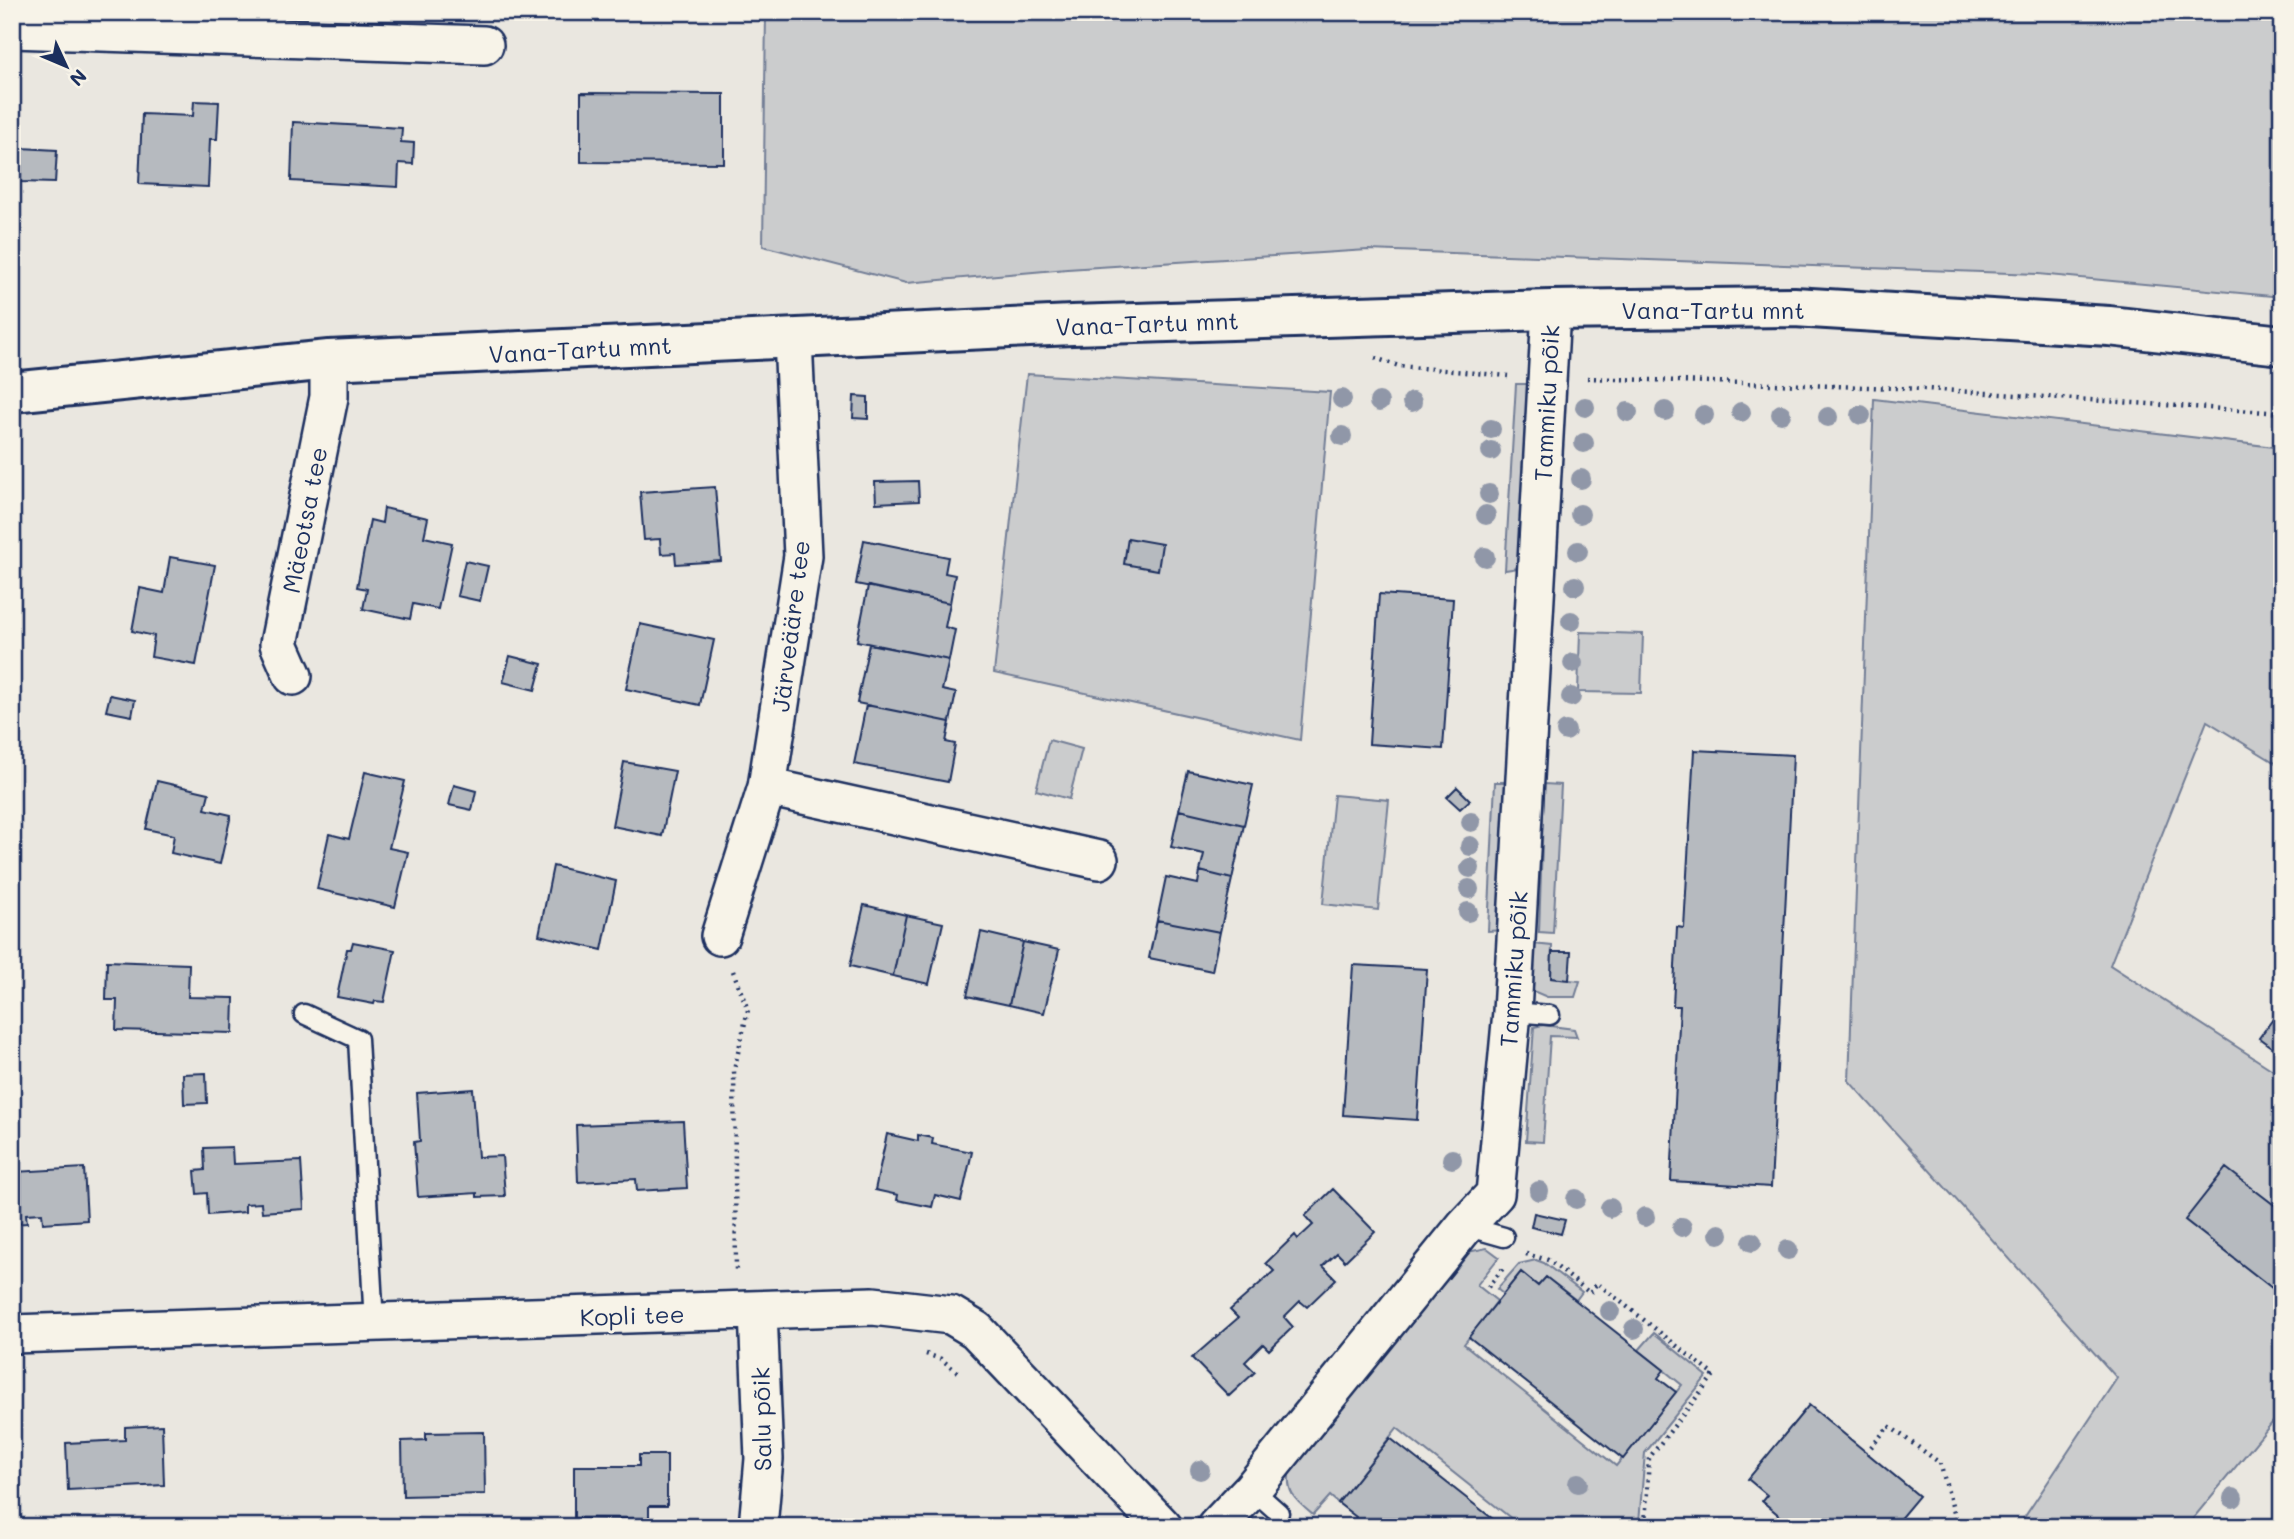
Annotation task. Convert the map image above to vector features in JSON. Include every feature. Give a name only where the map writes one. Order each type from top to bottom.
[{"type":"street","points":[[12,29],[484,45]]},
{"type":"street","name":"Vana-Tartu mnt","points":[[12,392],[329,360],[1072,325],[1551,310],[1794,307],[2109,326],[2282,345]]},
{"type":"street","name":"Tammiku põik","points":[[1216,1527],[1252,1489],[1465,1226],[1495,1194],[1512,1012],[1551,310]]},
{"type":"street","name":"Järveääre tee","points":[[720,936],[767,787],[803,556],[793,339]]},
{"type":"street","name":"Mäeotsa tee","points":[[293,676],[279,645],[329,397],[329,360]]},
{"type":"street","points":[[767,787],[1099,860]]},
{"type":"street","name":"Kopli tee","points":[[12,1334],[873,1306],[951,1315],[976,1330],[1163,1527]]},
{"type":"street","name":"Salu põik","points":[[758,1311],[764,1459],[758,1527]]},
{"type":"lane","points":[[1512,1012],[1550,1014]]},
{"type":"lane","points":[[304,1014],[358,1039],[374,1323]]},
{"type":"lane","points":[[1465,1226],[1504,1237]]},
{"type":"lane","points":[[1252,1489],[1279,1513]]},
{"type":"path","points":[[1368,355],[1399,366],[1548,377],[1927,389],[2282,413]]},
{"type":"path","points":[[720,936],[748,1010],[734,1070],[736,1285],[758,1311]]},
{"type":"path","points":[[1516,1252],[1548,1259],[1590,1293],[1597,1283],[1713,1374],[1649,1458],[1645,1525]]},
{"type":"path","points":[[917,1351],[941,1359],[970,1382]]},
{"type":"path","points":[[1871,1447],[1889,1426],[1940,1463],[1958,1527]]},
{"type":"path","points":[[2276,1527],[2282,1520]]},
{"type":"path","points":[[1638,1527],[1662,1527]]},
{"type":"shaded area","points":[[766,12],[2282,12],[2282,297],[2038,274],[1368,250],[1067,269],[906,283],[763,246]]},
{"type":"shaded area","points":[[1027,374],[1330,392],[1300,740],[994,673]]},
{"type":"shaded area","points":[[1516,384],[1530,384],[1519,568],[1505,570]]},
{"type":"shaded area","points":[[1874,399],[2282,448],[2282,767],[2207,721],[2110,965],[2282,1076],[2282,1411],[2186,1527],[2026,1527],[2022,1521],[2117,1378],[1849,1081]]},
{"type":"shaded area","points":[[1580,632],[1643,634],[1641,693],[1578,692]]},
{"type":"shaded area","points":[[1049,740],[1082,749],[1069,799],[1036,790]]},
{"type":"shaded area","points":[[1495,782],[1512,782],[1504,930],[1488,931]]},
{"type":"shaded area","points":[[1544,784],[1561,785],[1553,933],[1539,932]]},
{"type":"shaded area","points":[[1334,795],[1389,800],[1378,910],[1323,904]]},
{"type":"shaded area","points":[[1533,944],[1552,946],[1551,978],[1580,981],[1575,997],[1547,997],[1533,991],[1530,984]]},
{"type":"shaded area","points":[[1543,1025],[1574,1029],[1577,1037],[1550,1036],[1543,1142],[1526,1141],[1534,1027]]},
{"type":"shaded area","points":[[1487,1248],[1499,1257],[1477,1285],[1497,1301],[1464,1344],[1616,1466],[1682,1385],[1639,1350],[1654,1333],[1707,1376],[1645,1453],[1639,1522],[1628,1527],[1522,1527],[1397,1428],[1338,1503],[1330,1496],[1313,1515],[1290,1490],[1290,1468],[1463,1253]]},
{"type":"shaded area","points":[[1536,1260],[1544,1263],[1582,1292],[1576,1300],[1546,1277],[1538,1286],[1521,1272],[1503,1294],[1497,1289],[1519,1264]]},
{"type":"building","points":[[581,93],[724,94],[724,163],[581,162]]},
{"type":"building","points":[[194,101],[219,102],[217,139],[210,139],[208,187],[139,184],[142,114],[193,116]]},
{"type":"building","points":[[293,122],[402,128],[401,142],[414,143],[413,164],[399,163],[398,187],[291,181]]},
{"type":"building","points":[[21,148],[57,150],[55,183],[20,182]]},
{"type":"building","points":[[854,396],[868,397],[868,419],[853,418]]},
{"type":"building","points":[[918,481],[919,501],[876,503],[875,482]]},
{"type":"building","points":[[715,487],[721,561],[676,564],[675,553],[661,554],[660,539],[644,540],[640,492]]},
{"type":"building","points":[[384,508],[428,518],[424,537],[452,543],[438,609],[413,604],[410,619],[363,609],[367,589],[357,587],[370,520],[382,523]]},
{"type":"building","points":[[1128,538],[1162,544],[1158,570],[1124,564]]},
{"type":"building","points":[[864,540],[948,557],[945,573],[955,575],[950,603],[856,584]]},
{"type":"building","points":[[170,557],[215,565],[196,665],[151,657],[154,636],[132,631],[140,588],[164,593]]},
{"type":"building","points":[[465,561],[488,566],[480,601],[457,596]]},
{"type":"building","points":[[868,586],[950,603],[945,627],[955,630],[949,660],[857,641]]},
{"type":"building","points":[[1379,594],[1453,599],[1443,749],[1369,744]]},
{"type":"building","points":[[640,624],[714,640],[700,705],[626,689]]},
{"type":"building","points":[[869,644],[949,660],[942,690],[956,693],[950,722],[857,703]]},
{"type":"building","points":[[510,656],[542,664],[535,690],[503,682]]},
{"type":"building","points":[[110,695],[135,700],[132,716],[106,711]]},
{"type":"building","points":[[866,705],[950,722],[946,742],[955,744],[948,782],[854,764]]},
{"type":"building","points":[[1694,750],[1793,755],[1771,1187],[1671,1181],[1680,1006],[1673,1006],[1677,927],[1684,928]]},
{"type":"building","points":[[624,762],[675,771],[662,836],[612,826]]},
{"type":"building","points":[[1188,771],[1253,785],[1244,825],[1179,810]]},
{"type":"building","points":[[365,772],[405,781],[389,848],[408,852],[395,907],[317,889],[329,834],[349,839]]},
{"type":"building","points":[[157,781],[209,793],[205,809],[231,815],[220,864],[171,853],[174,835],[146,829]]},
{"type":"building","points":[[454,785],[476,791],[472,810],[449,805]]},
{"type":"building","points":[[1457,787],[1470,800],[1460,809],[1447,797]]},
{"type":"building","points":[[1179,810],[1244,825],[1232,879],[1200,871],[1204,854],[1171,847]]},
{"type":"building","points":[[553,866],[616,881],[602,950],[539,935]]},
{"type":"building","points":[[1200,871],[1232,879],[1220,932],[1157,920],[1166,877],[1198,884]]},
{"type":"building","points":[[864,905],[906,915],[893,976],[850,966]]},
{"type":"building","points":[[906,915],[943,923],[929,984],[893,976]]},
{"type":"building","points":[[1157,920],[1220,932],[1212,971],[1149,958]]},
{"type":"building","points":[[981,932],[1023,942],[1009,1005],[967,996]]},
{"type":"building","points":[[353,942],[395,950],[384,1002],[375,1001],[374,1004],[337,997],[347,949],[351,949]]},
{"type":"building","points":[[1023,942],[1059,950],[1044,1013],[1009,1005]]},
{"type":"building","points":[[1552,952],[1571,952],[1569,980],[1551,978]]},
{"type":"building","points":[[107,961],[189,964],[188,997],[234,998],[233,1033],[116,1030],[117,1000],[106,1000]]},
{"type":"building","points":[[1353,965],[1427,969],[1417,1120],[1343,1115]]},
{"type":"building","points":[[2273,1019],[2282,1025],[2282,1055],[2259,1038]]},
{"type":"building","points":[[206,1073],[207,1103],[184,1104],[183,1074]]},
{"type":"building","points":[[473,1089],[478,1157],[502,1156],[505,1196],[477,1197],[477,1193],[418,1197],[414,1142],[420,1141],[417,1093]]},
{"type":"building","points":[[683,1121],[687,1188],[637,1191],[636,1179],[578,1182],[576,1125]]},
{"type":"building","points":[[887,1134],[918,1141],[918,1135],[933,1138],[932,1144],[972,1152],[961,1201],[935,1195],[932,1207],[897,1200],[898,1195],[875,1190]]},
{"type":"building","points":[[232,1147],[233,1164],[301,1161],[304,1209],[262,1212],[261,1203],[245,1204],[245,1212],[208,1215],[207,1193],[197,1194],[195,1171],[205,1170],[204,1148]]},
{"type":"building","points":[[15,1158],[15,1172],[84,1168],[87,1220],[43,1223],[42,1213],[26,1214],[27,1223],[12,1224],[12,1159]]},
{"type":"building","points":[[2226,1168],[2282,1211],[2282,1275],[2272,1288],[2185,1220]]},
{"type":"building","points":[[1333,1189],[1375,1232],[1345,1261],[1337,1253],[1323,1266],[1336,1279],[1307,1307],[1300,1301],[1284,1317],[1293,1327],[1269,1350],[1263,1344],[1245,1362],[1255,1372],[1229,1396],[1192,1358],[1238,1318],[1230,1310],[1274,1271],[1266,1263],[1295,1235],[1298,1239],[1313,1225],[1305,1216]]},
{"type":"building","points":[[1534,1213],[1565,1220],[1561,1234],[1531,1227]]},
{"type":"building","points":[[1521,1272],[1538,1286],[1546,1277],[1664,1370],[1658,1378],[1676,1392],[1623,1459],[1469,1337]]},
{"type":"building","points":[[1809,1405],[1919,1496],[1893,1527],[1793,1527],[1762,1501],[1767,1495],[1748,1479]]},
{"type":"building","points":[[162,1425],[164,1485],[68,1490],[66,1443],[125,1440],[125,1427]]},
{"type":"building","points":[[484,1432],[485,1494],[403,1496],[402,1441],[426,1440],[426,1433]]},
{"type":"building","points":[[1390,1438],[1503,1527],[1350,1527],[1356,1517],[1338,1503]]},
{"type":"building","points":[[639,1455],[667,1455],[667,1506],[649,1506],[649,1519],[574,1518],[574,1466],[639,1466]]}]
